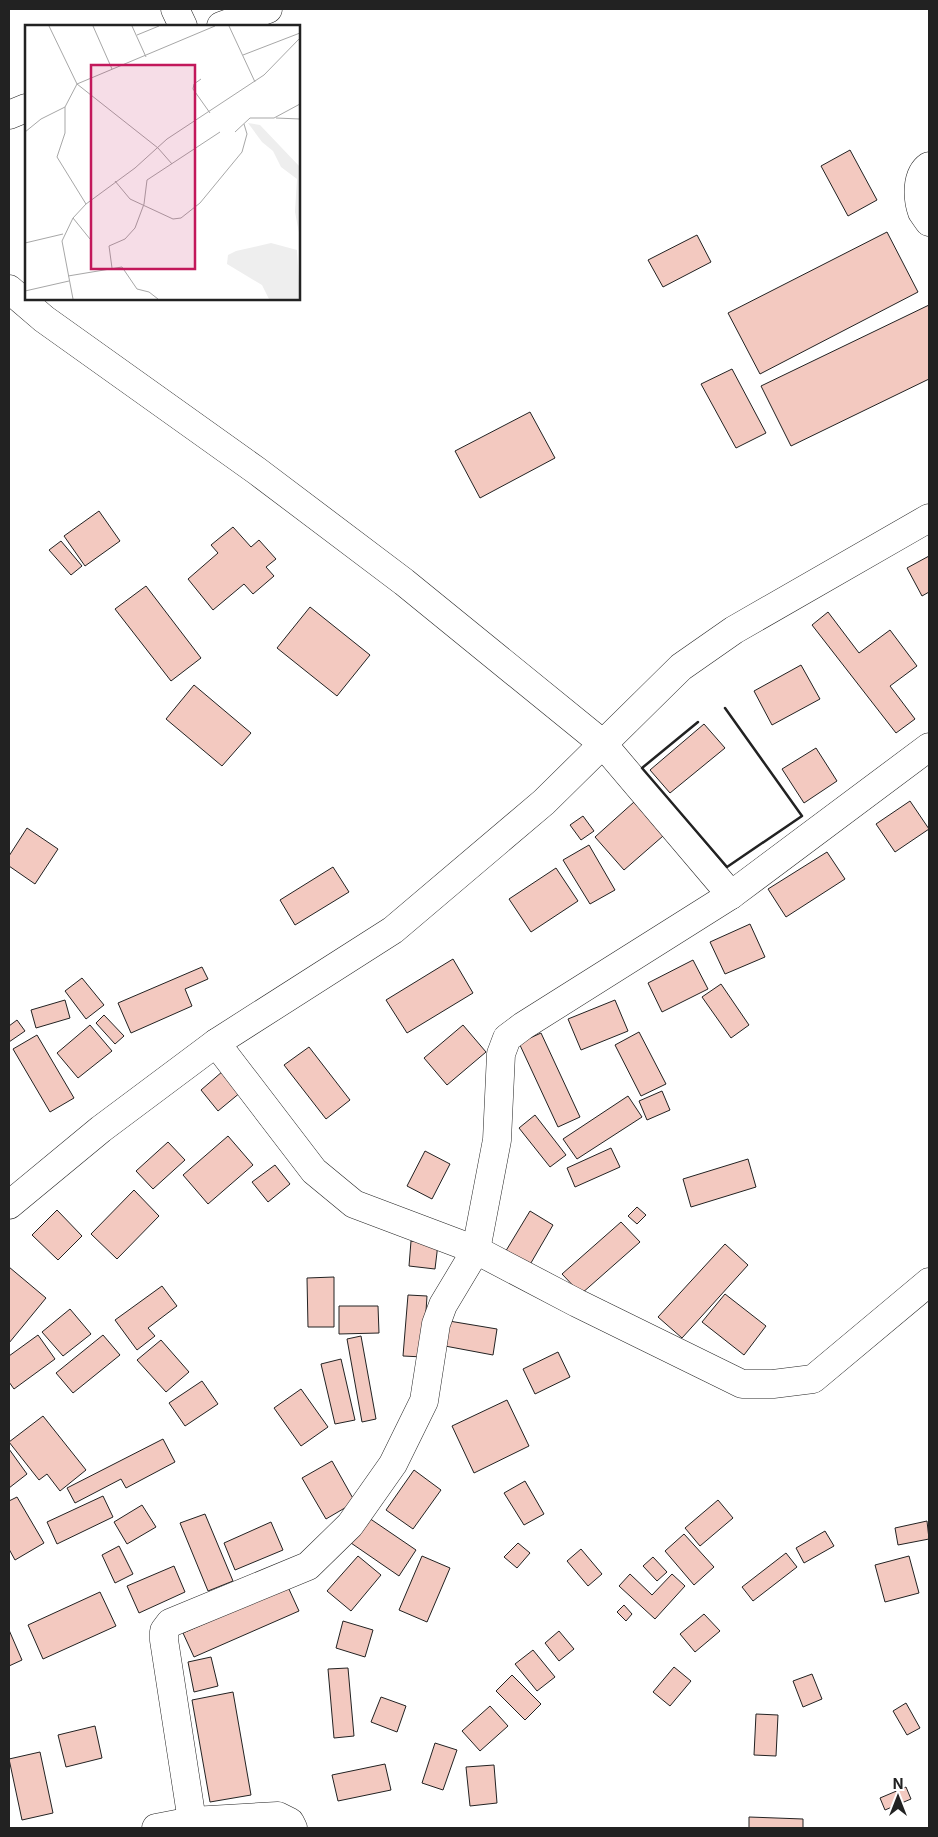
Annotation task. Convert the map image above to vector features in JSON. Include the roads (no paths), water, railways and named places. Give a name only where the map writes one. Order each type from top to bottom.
[{"type":"street","points":[[175,9],[183,25]]},
{"type":"street","points":[[224,25],[268,9]]},
{"type":"street","points":[[9,115],[25,108]]},
{"type":"street","points":[[929,166],[924,170],[918,188],[922,212],[929,222]]},
{"type":"street","points":[[9,289],[44,319],[257,471],[404,582],[602,743],[731,895]]},
{"type":"street","points":[[9,1205],[101,1129],[216,1043],[393,930],[544,802],[680,667],[726,635],[929,518]]},
{"type":"street","points":[[192,1821],[164,1631],[170,1623],[308,1566],[350,1524],[393,1464],[424,1401],[436,1324],[443,1305],[476,1250],[497,1140],[501,1054],[507,1038],[523,1026],[731,895],[929,747]]},
{"type":"street","points":[[216,1043],[314,1171],[354,1204],[476,1250],[577,1303],[742,1384],[773,1384],[813,1378],[929,1282]]},
{"type":"street","points":[[156,1828],[192,1821],[278,1816],[290,1822],[293,1828]]}]
